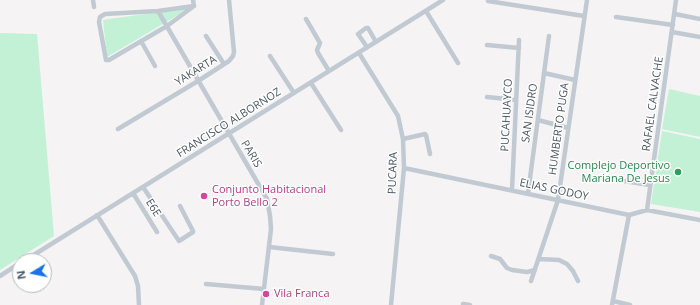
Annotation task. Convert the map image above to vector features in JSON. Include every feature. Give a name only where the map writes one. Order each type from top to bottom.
[{"type":"street","points":[[93,0],[94,7]]},
{"type":"street","points":[[193,0],[194,6]]},
{"type":"street","name":"YAKARTA","points":[[118,129],[198,81],[224,64],[233,56],[234,52],[229,0]]},
{"type":"street","name":"FRANCISCO ALBORNOZ","points":[[37,253],[443,0]]},
{"type":"street","name":"HUMBERTO PUGA","points":[[531,281],[558,200],[587,0]]},
{"type":"street","name":"RAFAEL CALVACHE","points":[[647,210],[676,0]]},
{"type":"street","points":[[488,1],[584,16]]},
{"type":"street","points":[[194,6],[167,26],[109,60],[106,60],[99,22],[100,17],[105,14],[158,11],[194,6]]},
{"type":"street","name":"PARIS","points":[[158,11],[266,198],[271,229],[262,305]]},
{"type":"street","points":[[426,11],[458,63]]},
{"type":"street","points":[[675,14],[700,19]]},
{"type":"street","points":[[616,17],[673,25]]},
{"type":"street","points":[[306,19],[320,43],[317,50],[329,71]]},
{"type":"street","points":[[367,47],[358,34],[366,28],[368,28],[376,42]]},
{"type":"street","points":[[672,32],[700,37]]},
{"type":"street","points":[[206,36],[224,64]]},
{"type":"street","name":"SAN ISIDRO","points":[[528,193],[549,36]]},
{"type":"street","name":"PUCAHUAYCO","points":[[512,190],[519,40]]},
{"type":"street","points":[[141,41],[155,66]]},
{"type":"street","points":[[487,45],[519,48]]},
{"type":"street","name":"PUCARA","points":[[359,53],[398,116],[403,139],[404,168],[391,305]]},
{"type":"street","points":[[270,56],[294,93]]},
{"type":"street","points":[[544,73],[576,80]]},
{"type":"street","points":[[311,83],[341,130]]},
{"type":"street","points":[[487,97],[516,100]]},
{"type":"street","points":[[538,120],[568,128]]},
{"type":"street","points":[[403,139],[426,134],[430,154]]},
{"type":"street","name":"ELIAS GODOY","points":[[404,168],[629,215],[647,210],[700,220]]},
{"type":"street","points":[[598,177],[650,185]]},
{"type":"street","points":[[143,187],[179,241],[193,232],[180,206]]},
{"type":"street","name":"E6E","points":[[133,193],[157,232]]},
{"type":"street","points":[[97,215],[135,276],[138,286],[139,305]]},
{"type":"street","points":[[629,215],[612,303],[630,305]]},
{"type":"street","points":[[269,247],[333,254]]},
{"type":"street","points":[[491,256],[500,259],[507,268],[512,270],[527,272],[535,270]]},
{"type":"street","points":[[539,259],[559,260],[567,264],[573,271],[578,281]]},
{"type":"street","points":[[0,276],[12,268]]},
{"type":"street","points":[[206,284],[264,288]]},
{"type":"street","points":[[463,304],[470,305]]},
{"type":"green space","points":[[190,8],[107,57],[103,20]]},
{"type":"green space","points":[[0,33],[37,34],[54,236],[27,253],[12,253],[12,262],[0,270]]},
{"type":"green space","points":[[669,89],[700,96],[700,137],[662,129]]},
{"type":"green space","name":"Complejo Deportivo Mariana De Jesus","points":[[662,131],[700,139],[700,212],[651,204]]},
{"type":"place","name":"Complejo Deportivo Mariana De Jesus","points":[[678,172]]},
{"type":"place","name":"Conjunto Habitacional Porto Bello 2","points":[[204,196]]},
{"type":"place","name":"Vila Franca","points":[[266,294]]}]
